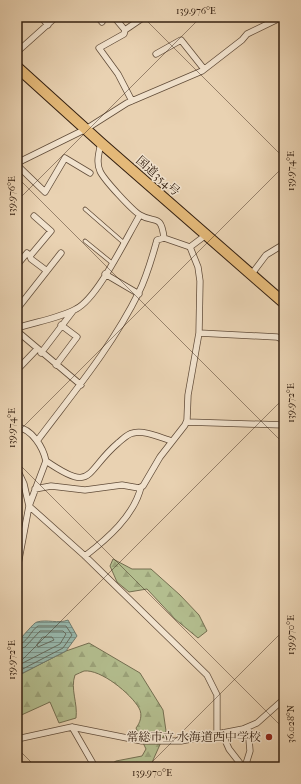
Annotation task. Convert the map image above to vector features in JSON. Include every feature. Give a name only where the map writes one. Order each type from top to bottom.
[{"type":"highway","name":"国道354号","points":[[17,67],[101,143],[284,303]]},
{"type":"street","points":[[41,17],[48,25]]},
{"type":"street","points":[[17,52],[56,17]]},
{"type":"street","points":[[98,17],[102,22]]},
{"type":"street","points":[[114,17],[124,30]]},
{"type":"street","points":[[132,101],[118,74],[99,48],[124,34],[124,30],[144,17]]},
{"type":"street","points":[[90,173],[65,158],[45,192],[17,164],[86,129],[132,101],[204,68],[242,40],[247,34],[282,17]]},
{"type":"street","points":[[156,54],[181,40],[204,68]]},
{"type":"street","points":[[101,143],[98,159],[100,171],[121,198],[140,215],[158,221],[162,226],[164,238]]},
{"type":"street","points":[[17,328],[73,310],[85,303],[112,263],[140,215]]},
{"type":"street","points":[[30,256],[51,231],[34,216]]},
{"type":"street","points":[[190,247],[206,235]]},
{"type":"street","points":[[37,441],[80,385],[139,294],[149,268],[157,240],[164,238],[190,247],[198,267],[200,281],[198,333],[188,395],[187,422],[172,441],[141,487],[138,498],[111,536],[85,556]]},
{"type":"street","points":[[251,275],[266,255],[284,244]]},
{"type":"street","points":[[17,265],[27,253],[32,260],[47,271]]},
{"type":"street","points":[[17,309],[61,253]]},
{"type":"street","points":[[105,274],[139,294]]},
{"type":"street","points":[[17,370],[39,351],[73,310]]},
{"type":"street","points":[[56,365],[77,337],[62,325]]},
{"type":"street","points":[[17,331],[80,385]]},
{"type":"street","points":[[198,333],[277,337],[284,340]]},
{"type":"street","points":[[187,422],[284,425]]},
{"type":"street","points":[[17,427],[28,432],[37,441],[46,461],[30,506],[17,570]]},
{"type":"street","points":[[46,461],[64,473],[78,479],[91,474],[104,455],[127,436],[134,433],[172,441]]},
{"type":"street","points":[[17,469],[24,484],[30,506],[85,556],[207,675],[217,695],[220,733],[227,745],[244,767]]},
{"type":"street","points":[[35,489],[51,486],[85,490],[122,485],[141,487]]},
{"type":"street","points":[[17,740],[72,727],[142,741],[181,741],[248,727],[257,723],[284,698]]},
{"type":"street","points":[[72,727],[95,767]]},
{"type":"street","points":[[244,767],[250,751],[248,727]]},
{"type":"lane","points":[[85,209],[124,243]]},
{"type":"lane","points":[[85,241],[112,263]]},
{"type":"green space","points":[[113,559],[132,569],[151,569],[180,595],[199,615],[207,631],[198,638],[175,619],[147,589],[129,592],[117,582],[110,566]]},
{"type":"green space","points":[[89,643],[140,673],[163,710],[166,731],[150,767],[106,767],[116,761],[142,756],[146,749],[136,728],[139,724],[141,713],[139,708],[123,690],[99,674],[91,671],[84,671],[75,675],[73,686],[76,718],[59,723],[50,702],[17,717],[17,678],[23,673],[66,651]]},
{"type":"water","points":[[68,620],[77,636],[66,651],[17,677],[17,642],[37,622],[60,622]]},
{"type":"place","name":"常総市立 水海道西中学校","points":[[269,737]]}]
